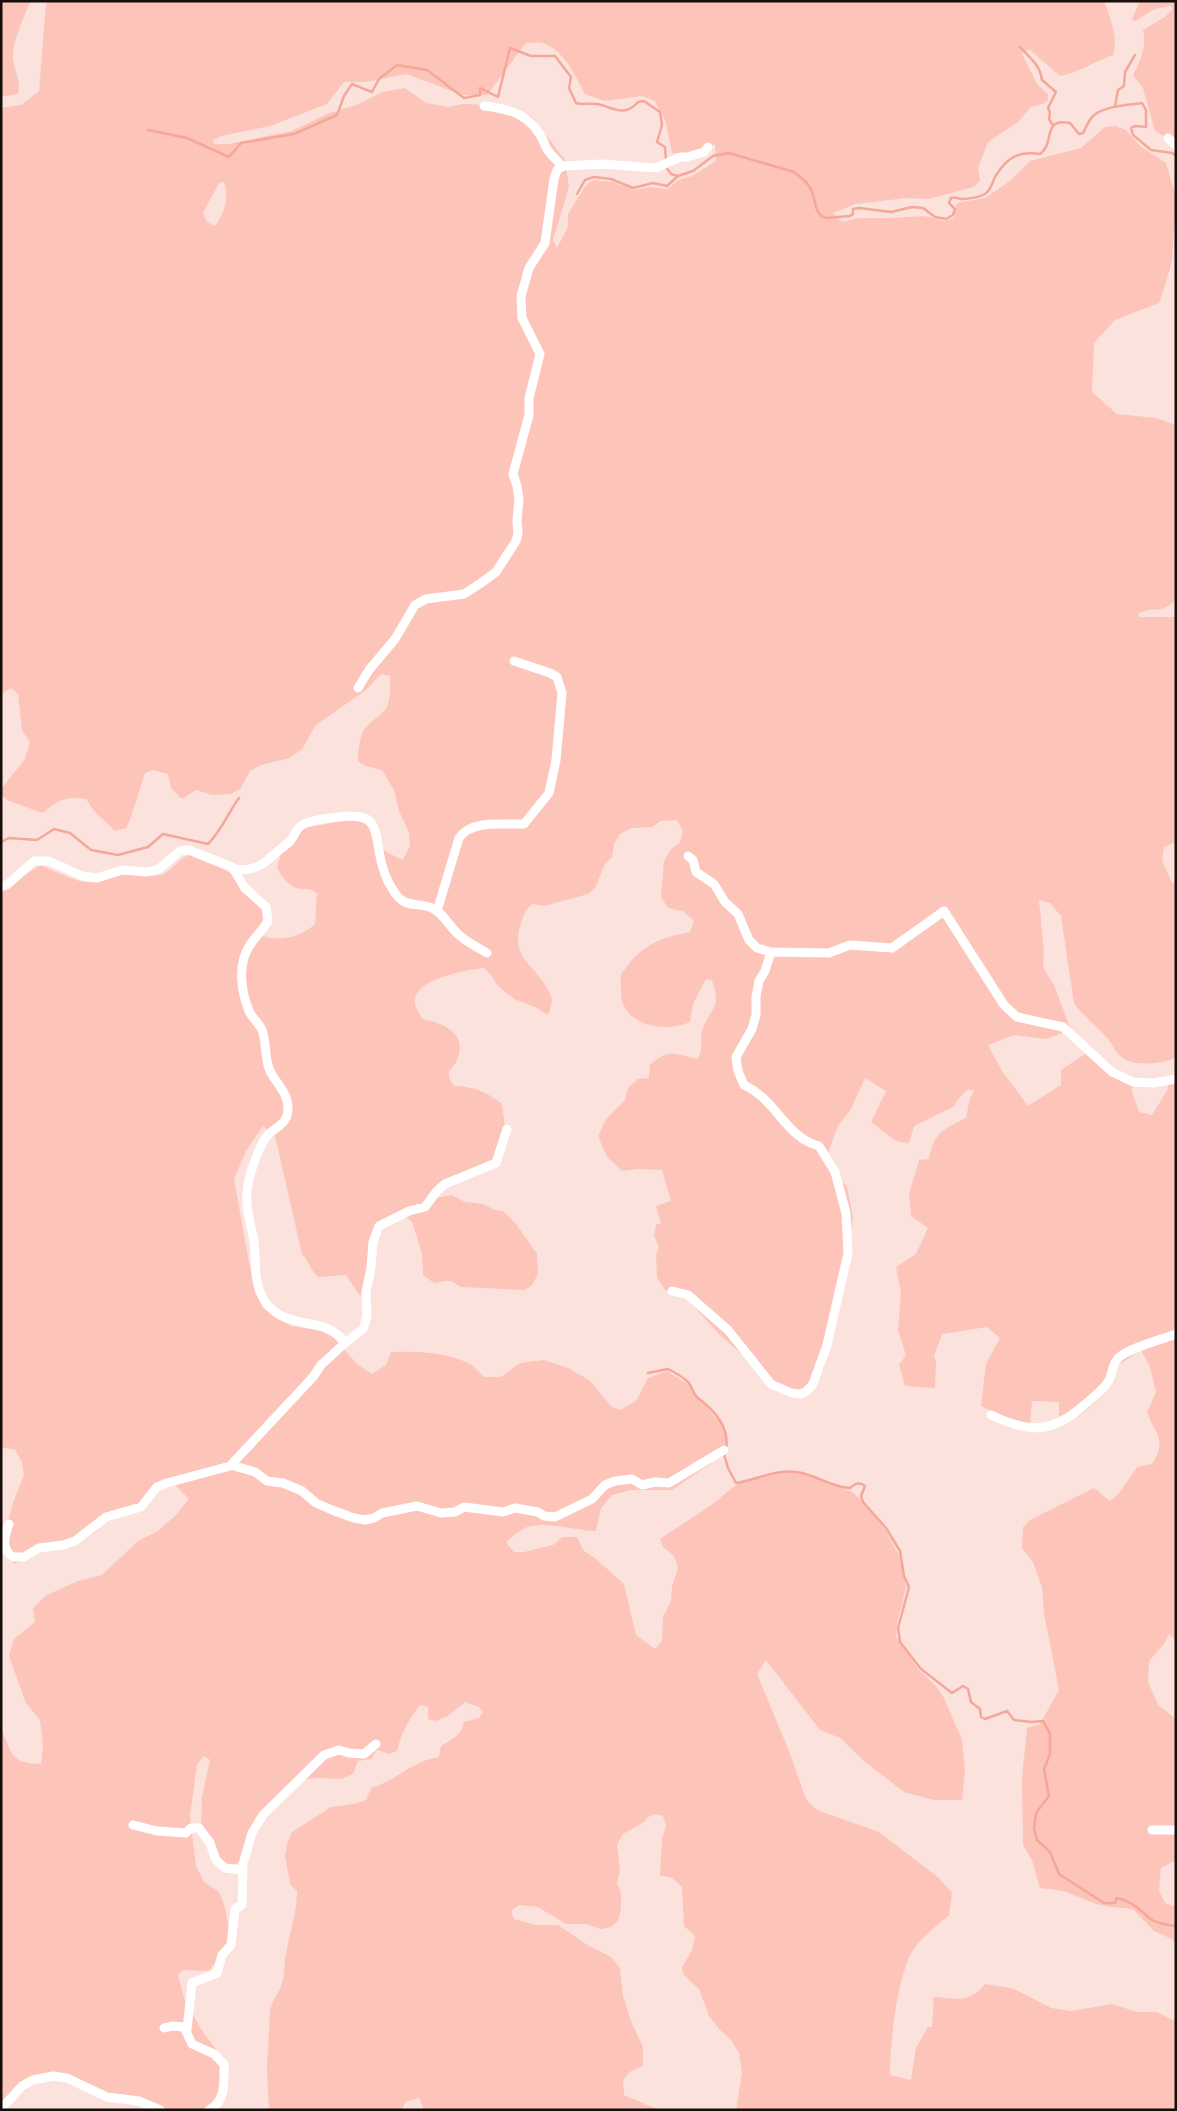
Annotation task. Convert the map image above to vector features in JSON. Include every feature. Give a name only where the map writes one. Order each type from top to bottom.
[{"type":"street","points":[[484,106],[506,110],[529,120],[545,143],[546,149],[562,167]]},
{"type":"street","points":[[1168,138],[1176,145]]},
{"type":"street","points":[[358,688],[369,670],[395,640],[415,605],[426,599],[464,594],[476,587],[496,572],[516,540],[518,534],[519,499],[513,474],[529,416],[529,398],[540,354],[522,318],[521,296],[528,268],[545,243],[554,179],[557,170],[562,167],[602,164],[656,168],[680,157],[704,152],[708,147]]},
{"type":"street","points":[[437,911],[457,845],[463,832],[469,828],[490,825],[524,824],[549,794],[556,760],[562,704],[560,682],[557,677],[550,673],[514,661]]},
{"type":"street","points":[[234,869],[249,870],[264,864],[292,839],[300,826],[309,822],[337,817],[358,817],[368,820],[375,826],[384,867],[392,890],[401,902],[413,906],[431,907],[456,932],[487,953]]},
{"type":"street","points":[[1,887],[8,884],[34,861],[49,861],[82,876],[97,878],[122,870],[147,872],[160,870],[180,851],[189,850],[226,863],[234,869],[244,888],[264,904],[267,910],[268,921],[245,954],[241,973],[250,1012],[262,1032],[270,1071],[285,1094],[288,1106],[287,1117],[281,1126],[271,1131],[262,1143],[246,1202],[260,1292],[268,1306],[278,1315],[297,1323],[320,1325],[341,1337],[346,1343]]},
{"type":"street","points":[[688,856],[693,860],[696,872],[714,884],[725,902],[738,914],[749,940],[758,948],[771,952],[829,953],[850,945],[892,948],[944,911],[1004,1005],[1017,1017],[1063,1027],[1112,1072],[1133,1082],[1176,1079]]},
{"type":"street","points":[[672,1291],[688,1295],[728,1330],[771,1384],[791,1393],[802,1394],[813,1384],[827,1345],[848,1252],[848,1232],[846,1213],[835,1172],[819,1146],[807,1143],[794,1134],[781,1115],[757,1091],[744,1085],[738,1071],[736,1057],[752,1029],[756,1015],[756,996],[759,980],[765,971],[771,952]]},
{"type":"street","points":[[10,1524],[4,1540],[7,1552],[13,1557],[24,1557],[39,1548],[69,1544],[88,1532],[106,1517],[141,1507],[152,1492],[162,1485],[178,1478],[223,1469],[231,1465],[313,1377],[321,1365],[363,1329],[367,1317],[366,1292],[371,1268],[373,1242],[379,1226],[410,1211],[424,1207],[436,1191],[445,1184],[496,1162],[507,1129]]},
{"type":"street","points":[[992,1415],[1009,1424],[1029,1427],[1045,1428],[1065,1421],[1093,1398],[1108,1381],[1113,1363],[1122,1355],[1176,1334]]},
{"type":"street","points":[[231,1465],[255,1472],[267,1481],[283,1484],[302,1491],[316,1503],[354,1518],[365,1520],[417,1506],[441,1513],[455,1512],[464,1507],[503,1512],[515,1508],[555,1517],[576,1508],[592,1498],[605,1485],[627,1478],[632,1478],[642,1485],[655,1482],[670,1483],[724,1450]]},
{"type":"street","points":[[209,2110],[215,2107],[224,2092],[224,2064],[214,2054],[192,2044],[189,2040],[187,2030],[192,1983],[217,1973],[222,1955],[231,1945],[236,1909],[242,1905],[242,1870],[252,1832],[263,1815],[324,1755],[339,1750],[364,1754],[376,1744]]},
{"type":"street","points":[[133,1825],[157,1831],[186,1833],[191,1828],[199,1828],[210,1843],[216,1860],[225,1868],[242,1870]]},
{"type":"street","points":[[1152,1830],[1176,1830]]},
{"type":"street","points":[[164,2028],[179,2026],[187,2030]]},
{"type":"street","points":[[1,2108],[22,2086],[33,2080],[53,2076],[67,2078],[107,2097],[139,2101],[160,2110]]},
{"type":"shaded area","points":[[1,1],[31,1],[19,30],[13,53],[19,89],[18,94],[1,97]]},
{"type":"shaded area","points":[[48,1],[1104,1],[1114,35],[1115,49],[1113,55],[1060,76],[1029,49],[1022,54],[1037,84],[1048,94],[1048,100],[1045,103],[1031,107],[1018,122],[988,142],[978,168],[980,181],[974,187],[928,199],[907,198],[856,204],[833,213],[842,222],[859,218],[924,216],[944,221],[954,218],[957,203],[985,198],[1010,181],[1030,161],[1081,148],[1105,127],[1116,126],[1126,130],[1140,146],[1166,163],[1176,197],[1172,261],[1159,303],[1115,320],[1094,343],[1092,392],[1117,414],[1156,418],[1176,425],[1176,599],[1161,609],[1143,611],[1138,614],[1139,617],[1176,617],[1176,842],[1164,847],[1162,860],[1172,883],[1176,885],[1176,1057],[1166,1061],[1137,1063],[1126,1060],[1118,1054],[1109,1040],[1074,1003],[1061,916],[1050,903],[1039,900],[1044,951],[1043,967],[1054,985],[1071,1030],[1046,1039],[1014,1035],[988,1045],[1002,1071],[1028,1106],[1061,1085],[1061,1070],[1088,1052],[1116,1075],[1133,1079],[1132,1092],[1139,1112],[1152,1115],[1168,1089],[1167,1081],[1176,1081],[1176,1640],[1169,1634],[1164,1644],[1149,1661],[1148,1682],[1158,1705],[1176,1719],[1176,1860],[1161,1868],[1159,1891],[1165,1903],[1176,1907],[1176,1944],[1172,1939],[1154,1931],[1133,1909],[1096,1904],[1064,1891],[1040,1888],[1032,1860],[1023,1845],[1022,1778],[1027,1728],[1040,1724],[1059,1690],[1044,1614],[1042,1587],[1033,1562],[1022,1548],[1023,1527],[1030,1520],[1094,1488],[1110,1501],[1120,1492],[1137,1467],[1152,1464],[1157,1456],[1160,1443],[1147,1412],[1156,1392],[1150,1367],[1141,1350],[1117,1366],[1111,1385],[1098,1400],[1079,1416],[1059,1422],[1059,1402],[1032,1401],[1030,1424],[1007,1419],[981,1406],[986,1364],[1000,1338],[987,1327],[942,1334],[934,1356],[936,1362],[935,1388],[905,1386],[899,1365],[906,1355],[898,1331],[901,1293],[896,1267],[916,1254],[928,1228],[911,1216],[909,1194],[919,1160],[929,1159],[933,1143],[941,1133],[966,1118],[970,1098],[974,1091],[968,1089],[953,1107],[914,1126],[909,1143],[896,1141],[871,1122],[886,1091],[865,1078],[851,1109],[838,1126],[828,1152],[832,1173],[847,1186],[853,1218],[824,1367],[815,1386],[802,1396],[791,1398],[770,1387],[745,1357],[720,1335],[685,1297],[665,1290],[657,1278],[656,1255],[659,1247],[654,1236],[656,1225],[661,1223],[656,1206],[671,1201],[662,1170],[639,1169],[622,1171],[607,1157],[598,1136],[606,1119],[625,1100],[628,1088],[638,1079],[649,1078],[650,1065],[656,1060],[667,1054],[678,1054],[697,1059],[701,1048],[702,1032],[715,1004],[715,990],[712,980],[706,979],[693,1004],[690,1022],[679,1026],[668,1027],[645,1024],[635,1019],[623,1002],[621,974],[634,957],[656,942],[690,932],[694,921],[683,911],[668,908],[661,897],[664,861],[671,849],[680,843],[683,831],[677,820],[661,821],[652,827],[631,828],[620,834],[614,844],[612,857],[605,864],[595,888],[588,894],[544,906],[533,904],[526,910],[518,934],[518,943],[523,956],[544,983],[551,996],[552,1002],[548,1015],[535,1007],[514,999],[497,985],[484,968],[442,977],[422,988],[416,995],[416,1008],[422,1019],[439,1023],[457,1037],[459,1052],[455,1063],[449,1071],[450,1079],[454,1086],[479,1090],[502,1104],[505,1127],[496,1158],[446,1182],[436,1198],[451,1195],[465,1202],[483,1204],[495,1210],[503,1211],[516,1224],[537,1254],[538,1274],[532,1285],[525,1290],[461,1287],[451,1281],[434,1283],[423,1275],[422,1253],[412,1222],[400,1212],[378,1224],[363,1294],[359,1295],[346,1275],[318,1277],[302,1254],[275,1136],[263,1126],[246,1151],[234,1179],[255,1291],[263,1308],[291,1326],[322,1331],[334,1338],[358,1365],[372,1374],[386,1365],[391,1352],[422,1352],[444,1355],[464,1361],[473,1366],[484,1377],[501,1377],[520,1363],[544,1360],[568,1368],[589,1380],[612,1407],[620,1410],[636,1401],[648,1378],[667,1371],[688,1384],[698,1399],[720,1421],[726,1438],[725,1447],[713,1462],[672,1490],[631,1490],[612,1495],[601,1508],[596,1531],[550,1525],[532,1526],[523,1529],[506,1542],[514,1552],[524,1552],[553,1545],[562,1537],[577,1537],[584,1551],[595,1558],[624,1584],[636,1635],[655,1649],[662,1641],[663,1617],[671,1601],[672,1586],[678,1568],[674,1556],[663,1547],[660,1539],[710,1506],[741,1481],[769,1474],[787,1472],[814,1475],[852,1492],[861,1500],[884,1528],[900,1557],[906,1587],[897,1624],[896,1637],[919,1670],[936,1686],[944,1698],[962,1740],[965,1769],[962,1800],[934,1800],[904,1792],[864,1761],[840,1738],[820,1730],[766,1660],[757,1674],[789,1751],[806,1799],[817,1810],[879,1832],[939,1878],[952,1893],[949,1915],[927,1934],[915,1947],[909,1958],[899,1990],[891,2045],[890,2075],[911,2080],[916,2048],[928,2027],[932,2027],[934,1997],[956,1999],[968,1997],[980,1990],[985,1984],[1012,1988],[1051,2008],[1071,2011],[1112,2004],[1137,2012],[1157,2012],[1176,2022],[1176,2110],[736,2110],[742,2073],[739,2053],[731,2040],[709,2016],[699,1989],[683,1974],[682,1967],[692,1950],[695,1936],[684,1926],[682,1887],[672,1878],[660,1875],[662,1839],[666,1826],[663,1816],[656,1814],[648,1817],[644,1822],[623,1834],[617,1845],[620,1870],[617,1884],[621,1892],[621,1909],[618,1921],[611,1927],[601,1929],[586,1924],[566,1924],[538,1907],[519,1905],[511,1911],[514,1919],[536,1925],[558,1925],[589,1946],[611,1957],[620,1968],[623,1996],[631,2021],[643,2047],[643,2066],[631,2071],[623,2080],[624,2095],[659,2110],[424,2110],[419,2098],[405,2102],[402,2110],[269,2110],[267,2068],[270,2011],[283,1980],[286,1951],[297,1900],[297,1891],[290,1884],[285,1856],[292,1832],[331,1807],[354,1804],[366,1800],[371,1788],[381,1785],[421,1762],[439,1757],[441,1746],[458,1734],[464,1722],[479,1718],[483,1712],[479,1707],[465,1702],[448,1716],[436,1721],[428,1719],[428,1707],[420,1705],[406,1726],[397,1751],[389,1754],[377,1750],[371,1759],[358,1761],[353,1774],[341,1779],[306,1779],[275,1799],[239,1862],[230,1867],[220,1863],[201,1826],[202,1797],[210,1760],[204,1756],[197,1765],[190,1816],[196,1866],[204,1882],[219,1892],[224,1904],[228,1924],[228,1944],[209,1971],[183,1970],[178,1975],[185,2001],[201,2029],[215,2048],[221,2065],[221,2091],[214,2105],[204,2110],[165,2110],[142,2100],[120,2097],[42,2076],[1,2104],[1,1730],[14,1756],[23,1762],[41,1764],[43,1745],[40,1720],[26,1703],[9,1656],[14,1639],[35,1622],[33,1608],[47,1595],[78,1581],[102,1575],[137,1542],[159,1530],[176,1515],[189,1499],[175,1485],[157,1490],[144,1508],[104,1521],[96,1531],[74,1546],[37,1553],[14,1564],[9,1559],[2,1541],[13,1503],[24,1475],[22,1462],[15,1450],[1,1447],[1,890],[41,865],[75,880],[96,882],[126,874],[161,875],[189,855],[235,876],[240,890],[264,911],[262,936],[283,938],[297,935],[315,924],[317,893],[311,890],[296,888],[289,884],[277,868],[281,854],[295,842],[303,828],[344,820],[361,821],[372,831],[374,840],[379,846],[387,852],[403,860],[410,846],[409,832],[399,811],[394,790],[382,770],[366,766],[358,761],[359,745],[364,730],[383,712],[389,701],[390,676],[381,674],[366,690],[316,725],[302,749],[290,758],[261,765],[250,771],[240,789],[231,794],[212,795],[196,790],[182,799],[171,788],[168,774],[153,770],[145,773],[126,828],[115,831],[94,811],[86,799],[73,798],[63,800],[43,813],[9,801],[1,795],[1,789],[25,759],[30,742],[22,730],[18,694],[11,688],[1,694],[1,108],[21,105],[39,91],[46,4]],"holes":[[[526,43],[542,43],[557,51],[568,64],[585,94],[605,101],[642,96],[655,101],[666,123],[672,153],[687,154],[715,144],[716,161],[692,176],[679,180],[667,189],[650,187],[634,190],[613,182],[594,180],[586,185],[568,214],[568,227],[557,248],[553,240],[569,187],[565,160],[531,116],[492,105],[462,104],[448,107],[426,103],[405,88],[382,92],[359,104],[327,114],[292,131],[229,144],[214,144],[213,140],[221,136],[270,126],[327,104],[344,82],[366,82],[406,74],[463,95],[487,95]],[[224,182],[226,187],[225,205],[215,226],[207,222],[203,213],[219,183]]]},
{"type":"shaded area","points":[[1140,1],[1176,1],[1176,143],[1155,131],[1143,88],[1133,75],[1143,48],[1143,30],[1165,17],[1172,10],[1171,6],[1155,9],[1135,21],[1132,19]]},
{"type":"waterway","points":[[1020,47],[1037,66],[1042,80],[1056,92],[1048,108],[1050,113],[1049,119],[1052,124]]},
{"type":"waterway","points":[[148,130],[187,138],[229,157],[241,143],[294,134],[337,115],[344,96],[352,84],[372,92],[379,79],[397,65],[427,70],[464,98],[480,95],[480,88],[498,97],[510,48],[531,56],[555,56],[571,77],[569,88],[576,103],[597,104],[623,110],[644,101],[660,112],[662,125],[657,142],[665,147],[666,161]]},
{"type":"waterway","points":[[1115,106],[1118,90],[1124,86],[1125,72],[1135,55]]},
{"type":"waterway","points":[[577,194],[585,180],[594,177],[611,179],[633,188],[653,183],[667,186],[678,176],[693,171],[713,156],[729,153],[794,172],[806,182],[812,191],[817,210],[821,216],[827,218],[850,216],[853,214],[853,209],[859,208],[891,212],[912,207],[923,208],[935,217],[946,219],[953,215],[955,209],[949,203],[951,198],[968,199],[985,194],[999,170],[1009,160],[1019,155],[1040,154],[1045,149],[1050,132],[1055,124],[1061,122],[1070,123],[1079,134],[1083,133],[1091,118],[1103,110],[1116,106],[1142,103],[1146,110],[1146,127],[1135,126],[1131,128],[1133,135],[1151,150],[1172,153],[1176,156]]},
{"type":"waterway","points":[[666,167],[671,174],[678,176]]},
{"type":"waterway","points":[[1,842],[9,838],[37,840],[54,829],[70,833],[91,850],[118,855],[148,847],[163,834],[208,844],[239,798]]},
{"type":"waterway","points":[[648,1373],[668,1369],[688,1382],[696,1396],[720,1420],[726,1433],[726,1449]]},
{"type":"waterway","points":[[724,1454],[728,1468],[736,1483],[773,1473],[789,1471],[843,1487],[850,1488],[859,1483],[865,1486],[861,1496],[863,1502],[886,1528],[900,1551],[904,1576],[909,1587],[898,1628],[900,1642],[921,1669],[952,1693],[963,1686],[968,1689],[971,1702],[980,1709],[981,1717],[985,1719],[1007,1711],[1014,1720],[1043,1721],[1050,1734],[1050,1754],[1044,1769],[1049,1796],[1036,1813],[1034,1829],[1037,1840],[1050,1852],[1059,1874],[1104,1903],[1115,1903],[1117,1898],[1123,1899],[1152,1920],[1176,1926]]}]
